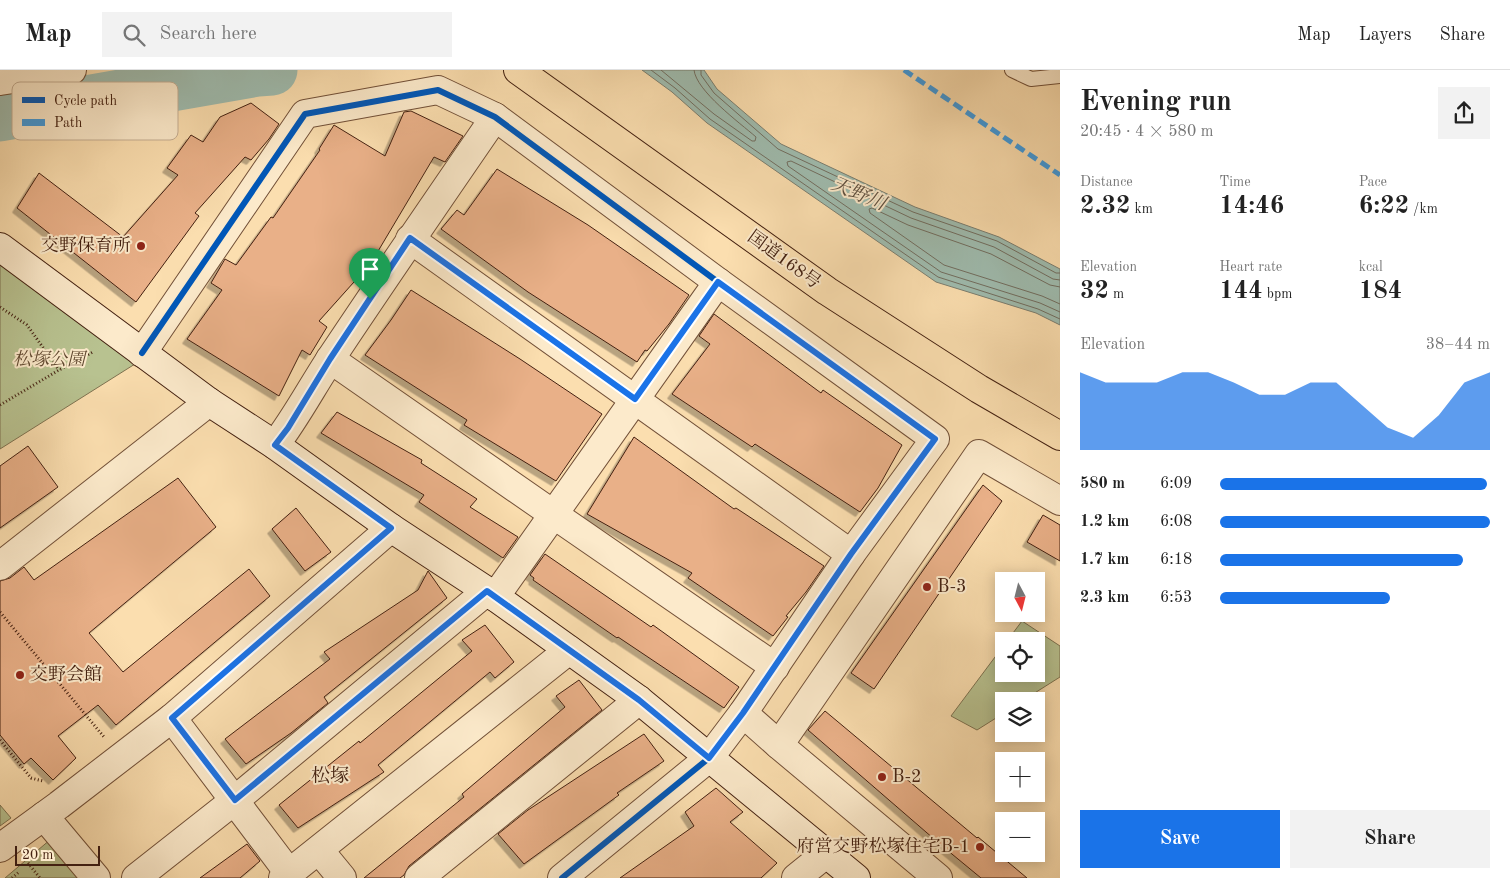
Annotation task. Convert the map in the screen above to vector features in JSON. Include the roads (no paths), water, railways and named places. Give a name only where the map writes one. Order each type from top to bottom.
[{"type":"highway","name":"国道168号","points":[[518,70],[828,292],[979,388],[1060,436]]},
{"type":"street","points":[[0,82],[72,70]]},
{"type":"street","points":[[142,353],[305,114],[438,90],[495,117],[935,439],[851,554],[743,713],[709,758],[562,878]]},
{"type":"street","points":[[275,445],[288,428],[330,359],[410,238],[495,117]]},
{"type":"street","points":[[410,238],[851,554]]},
{"type":"street","points":[[0,247],[209,402],[275,445],[391,528],[491,594],[639,700],[856,878]]},
{"type":"street","points":[[136,878],[491,594],[553,514],[718,282]]},
{"type":"street","points":[[330,359],[775,667]]},
{"type":"street","points":[[0,566],[209,402]]},
{"type":"street","points":[[779,745],[978,454],[1060,501]]},
{"type":"street","points":[[0,848],[172,718],[391,528]]},
{"type":"street","points":[[172,718],[235,800],[286,876],[569,650]]},
{"type":"street","points":[[419,878],[639,700]]},
{"type":"street","points":[[743,713],[938,878]]},
{"type":"street","points":[[44,816],[96,878]]},
{"type":"street","points":[[319,850],[342,878]]},
{"type":"street","points":[[796,878],[826,853]]},
{"type":"lane","points":[[1012,70],[1031,78],[1060,76]]},
{"type":"water","name":"天野川","points":[[642,70],[704,70],[717,89],[781,144],[915,207],[999,237],[1060,269],[1060,325],[1036,313],[936,282],[707,123],[672,92]]},
{"type":"waterway","points":[[178,85],[272,70]]},
{"type":"waterway","points":[[0,116],[12,114]]},
{"type":"place","name":"交野保育所","points":[[141,246]]},
{"type":"place","name":"B-3","points":[[927,587]]},
{"type":"place","name":"交野会館","points":[[20,675]]},
{"type":"place","name":"B-2","points":[[882,777]]},
{"type":"place","name":"府営交野松塚住宅B-1","points":[[980,847]]},
{"type":"district","name":"松塚","points":[[330,777]]},
{"type":"park label","name":"松塚公園","points":[[49,360]]}]
